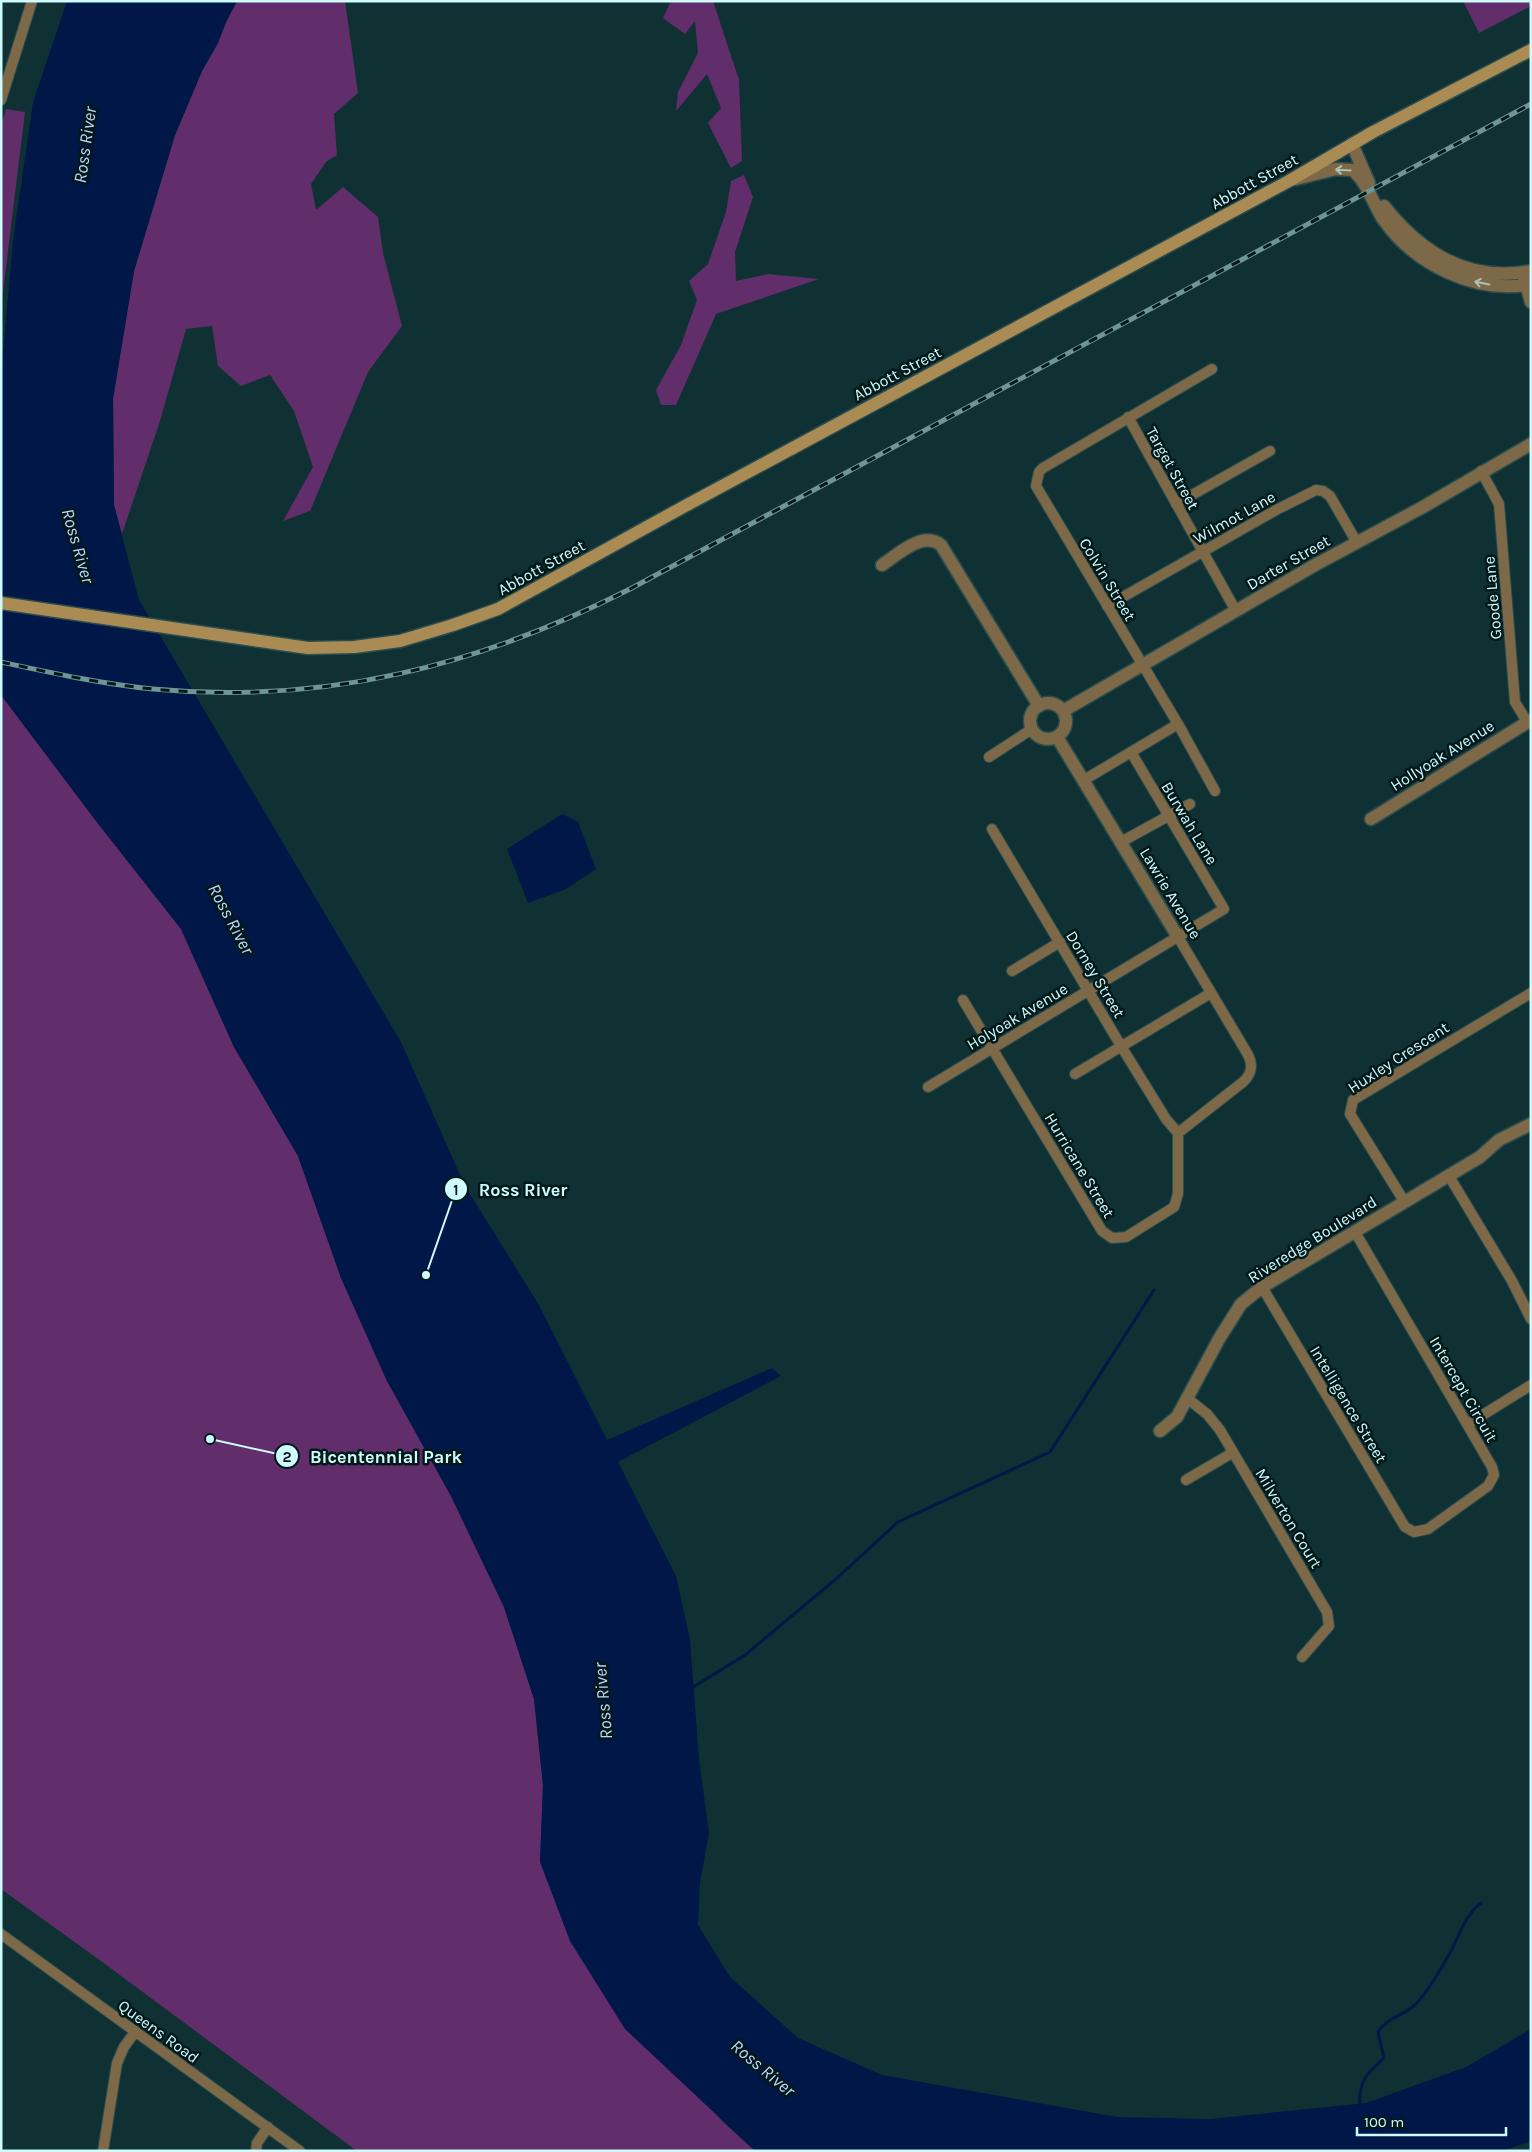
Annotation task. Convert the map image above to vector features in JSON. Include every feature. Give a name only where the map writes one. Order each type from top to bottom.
[{"type":"main road","name":"Abbott Street","points":[[1,603],[256,642],[308,648],[354,647],[400,640],[453,625],[498,609],[685,506],[1289,181],[1352,144],[1531,50]]},
{"type":"street","points":[[1,100],[32,1]]},
{"type":"street","points":[[1352,144],[1375,194],[1403,229],[1418,243],[1444,259],[1466,268],[1527,278]]},
{"type":"street","points":[[1289,181],[1336,169],[1352,170],[1358,176],[1388,226],[1415,252],[1430,262],[1469,280],[1495,285],[1527,278]]},
{"type":"street","points":[[1527,278],[1531,302]]},
{"type":"street","name":"Colvin Street","points":[[1212,369],[1043,468],[1036,478],[1036,486],[1178,724],[1215,791]]},
{"type":"street","name":"Target Street","points":[[1128,417],[1236,611]]},
{"type":"street","name":"Darter Street","points":[[1063,711],[1356,541],[1423,506],[1531,444]]},
{"type":"street","points":[[1176,504],[1270,452]]},
{"type":"street","name":"Goode Lane","points":[[1481,471],[1499,504],[1515,702],[1529,721]]},
{"type":"street","name":"Wilmot Lane","points":[[1107,606],[1202,551],[1316,490],[1323,490],[1330,496],[1356,541]]},
{"type":"street","points":[[882,565],[921,540],[931,540],[941,545],[1039,706]]},
{"type":"street","points":[[1054,704],[1063,711],[1066,722],[1062,733],[1057,737],[1052,739],[1040,737],[1032,729],[1031,717],[1039,706],[1054,704]]},
{"type":"street","name":"Hollyoak Avenue","points":[[1371,819],[1529,721]]},
{"type":"street","points":[[1084,780],[1178,724]]},
{"type":"street","points":[[989,757],[1032,729]]},
{"type":"street","name":"Lawrie Avenue","points":[[1057,737],[1122,842],[1247,1053],[1252,1068],[1243,1082],[1178,1133]]},
{"type":"street","name":"Burwah Lane","points":[[1131,752],[1224,909]]},
{"type":"street","points":[[1122,842],[1190,804]]},
{"type":"street","name":"Dorney Street","points":[[992,829],[1121,1046],[1166,1119],[1178,1133]]},
{"type":"street","name":"Holyoak Avenue","points":[[928,1087],[1224,909]]},
{"type":"street","points":[[1012,971],[1060,942]]},
{"type":"street","points":[[1075,1074],[1211,993]]},
{"type":"street","name":"Huxley Crescent","points":[[1404,1201],[1350,1114],[1353,1100],[1531,993]]},
{"type":"street","points":[[964,1000],[992,1048]]},
{"type":"street","name":"Hurricane Street","points":[[992,1048],[1102,1231],[1112,1238],[1126,1237],[1174,1207],[1178,1194],[1178,1133]]},
{"type":"street","name":"Riveredge Boulevard","points":[[1160,1431],[1177,1416],[1188,1399],[1219,1339],[1241,1304],[1262,1287],[1480,1157],[1499,1140],[1531,1124]]},
{"type":"street","points":[[1449,1176],[1512,1281],[1531,1319]]},
{"type":"street","name":"Intercept Circuit","points":[[1355,1232],[1468,1424],[1492,1467],[1494,1475],[1488,1486],[1428,1529],[1414,1532]]},
{"type":"street","name":"Intelligence Street","points":[[1262,1287],[1405,1527],[1414,1532]]},
{"type":"street","points":[[1468,1424],[1531,1385]]},
{"type":"street","name":"Milverton Court","points":[[1188,1399],[1214,1421],[1327,1612],[1329,1626],[1302,1657]]},
{"type":"street","points":[[1186,1480],[1232,1453]]},
{"type":"street","name":"Queens Road","points":[[1,1934],[300,2151]]},
{"type":"street","points":[[102,2151],[117,2063],[124,2047],[135,2032]]},
{"type":"street","points":[[256,2151],[257,2143],[268,2127]]},
{"type":"shaded area","points":[[237,1],[345,1],[358,93],[334,114],[337,155],[326,162],[311,184],[316,210],[343,187],[378,217],[383,253],[402,326],[368,372],[310,511],[283,521],[313,467],[294,411],[270,375],[241,386],[218,366],[212,326],[186,329],[160,421],[122,534],[114,505],[113,399],[134,271],[175,135],[202,71],[218,43]]},
{"type":"shaded area","points":[[671,1],[713,1],[739,80],[742,161],[731,168],[708,123],[721,108],[707,74],[676,111],[678,92],[698,53],[695,21],[685,34],[663,18]]},
{"type":"shaded area","points":[[1463,1],[1531,1],[1531,6],[1479,33]]},
{"type":"shaded area","points":[[6,109],[25,112],[1,308],[1,126]]},
{"type":"shaded area","points":[[744,175],[753,197],[735,252],[736,281],[768,274],[819,279],[716,314],[676,405],[661,405],[656,390],[681,345],[697,300],[689,281],[708,264],[726,212],[731,181]]},
{"type":"shaded area","points":[[1,695],[96,821],[181,929],[234,1047],[298,1156],[341,1278],[387,1381],[451,1496],[504,1607],[534,1699],[543,1785],[540,1862],[721,2120],[755,2151],[357,2151],[1,1889]]},
{"type":"water","points":[[67,1],[237,1],[218,43],[202,71],[175,135],[134,271],[113,399],[114,505],[139,600],[401,1042],[465,1186],[539,1305],[607,1440],[772,1368],[781,1376],[618,1462],[676,1576],[690,1639],[699,1759],[709,1833],[700,1883],[698,1925],[730,1977],[798,2038],[882,2075],[1117,2117],[1210,2119],[1366,2103],[1466,2067],[1531,2029],[1531,2141],[1502,2151],[755,2151],[625,2029],[570,1941],[540,1862],[543,1785],[534,1699],[504,1607],[451,1496],[387,1381],[341,1278],[298,1156],[234,1047],[181,929],[96,821],[1,695],[1,375],[13,241],[33,102]]},
{"type":"water","points":[[562,814],[578,822],[596,869],[566,889],[528,903],[507,849]]},
{"type":"waterway","points":[[690,1689],[745,1655],[836,1579],[898,1522],[1050,1452],[1154,1290]]},
{"type":"waterway","points":[[1360,2107],[1362,2085],[1372,2069],[1384,2058],[1378,2032],[1386,2023],[1413,2007],[1422,1998],[1444,1964],[1463,1925],[1481,1903]]},
{"type":"railway","points":[[1,662],[96,681],[153,689],[216,692],[278,691],[339,685],[399,674],[457,659],[515,639],[573,616],[630,589],[1531,104]]},
{"type":"place","name":"Ross River","points":[[426,1275]]},
{"type":"place","name":"Bicentennial Park","points":[[210,1439]]}]
